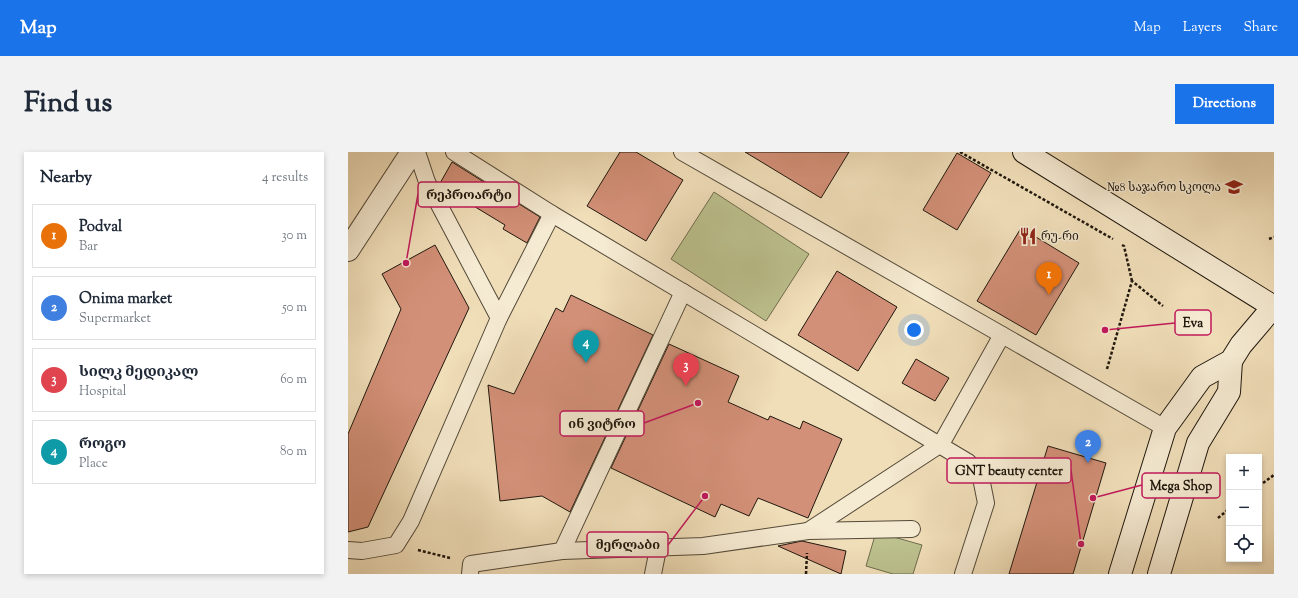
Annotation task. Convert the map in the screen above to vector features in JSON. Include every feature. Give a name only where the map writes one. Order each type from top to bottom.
[{"type":"main road","points":[[348,250],[412,152]]},
{"type":"main road","points":[[1024,152],[1274,306],[1241,345],[1231,360],[1202,377],[1165,428],[1120,574]]},
{"type":"main road","points":[[1159,574],[1198,443],[1229,392],[1231,360]]},
{"type":"lane","points":[[416,152],[427,182],[499,318]]},
{"type":"lane","points":[[454,152],[552,214],[941,444],[968,462],[982,478],[986,503],[963,574]]},
{"type":"lane","points":[[682,152],[1165,428]]},
{"type":"lane","points":[[348,550],[362,551],[396,545],[411,521],[499,318],[552,214]]},
{"type":"lane","points":[[562,551],[683,292]]},
{"type":"lane","points":[[808,531],[941,444],[1002,335]]},
{"type":"lane","points":[[471,569],[562,551],[703,546],[808,531],[912,529]]},
{"type":"lane","points":[[653,574],[658,548]]},
{"type":"path","points":[[960,152],[1124,246],[1132,281],[1101,392]]},
{"type":"path","points":[[1269,239],[1274,237]]},
{"type":"path","points":[[1132,281],[1163,306]]},
{"type":"path","points":[[1262,484],[1274,475]]},
{"type":"path","points":[[1218,518],[1226,511]]},
{"type":"path","points":[[396,545],[471,569]]},
{"type":"green space","points":[[714,192],[809,254],[766,321],[671,259]]},
{"type":"green space","points":[[876,532],[922,545],[913,574],[893,574],[866,566]]},
{"type":"building","points":[[620,152],[636,152],[683,180],[646,241],[587,206]]},
{"type":"building","points":[[745,152],[849,152],[821,198]]},
{"type":"building","points":[[957,153],[991,173],[957,230],[923,210]]},
{"type":"building","points":[[452,162],[540,217],[527,243],[503,229],[505,225],[439,185]]},
{"type":"building","points":[[1021,228],[1079,263],[1036,335],[977,301]]},
{"type":"building","points":[[435,245],[469,308],[368,527],[348,532],[348,434],[401,309],[382,274]]},
{"type":"building","points":[[837,271],[897,307],[858,371],[798,335]]},
{"type":"building","points":[[571,295],[653,335],[570,512],[542,496],[500,501],[488,385],[514,394],[556,308],[563,312]]},
{"type":"building","points":[[669,344],[739,376],[728,402],[768,420],[770,416],[800,429],[803,421],[842,439],[808,518],[758,498],[749,516],[721,504],[715,517],[611,468]]},
{"type":"building","points":[[916,359],[949,378],[935,401],[902,383]]},
{"type":"building","points":[[1048,446],[1106,463],[1073,574],[1009,574]]},
{"type":"building","points":[[802,541],[846,551],[841,574],[778,546]]},
{"type":"place","name":"№8 საჯარო სკოლა","points":[[1234,187]]},
{"type":"place","name":"რუ-რი","points":[[1028,236]]},
{"type":"place","name":"რეპროარტი","points":[[406,263]]},
{"type":"place","name":"Podval","points":[[1049,295]]},
{"type":"place","name":"Eva","points":[[1105,330]]},
{"type":"place","name":"როგო","points":[[586,363]]},
{"type":"place","name":"სილკ მედიკალ","points":[[686,386]]},
{"type":"place","name":"ინ ვიტრო","points":[[698,403]]},
{"type":"place","name":"Onima market","points":[[1088,463]]},
{"type":"place","name":"მერლაბი","points":[[705,496]]},
{"type":"place","name":"Mega Shop","points":[[1093,498]]},
{"type":"place","name":"GNT beauty center","points":[[1081,544]]}]
